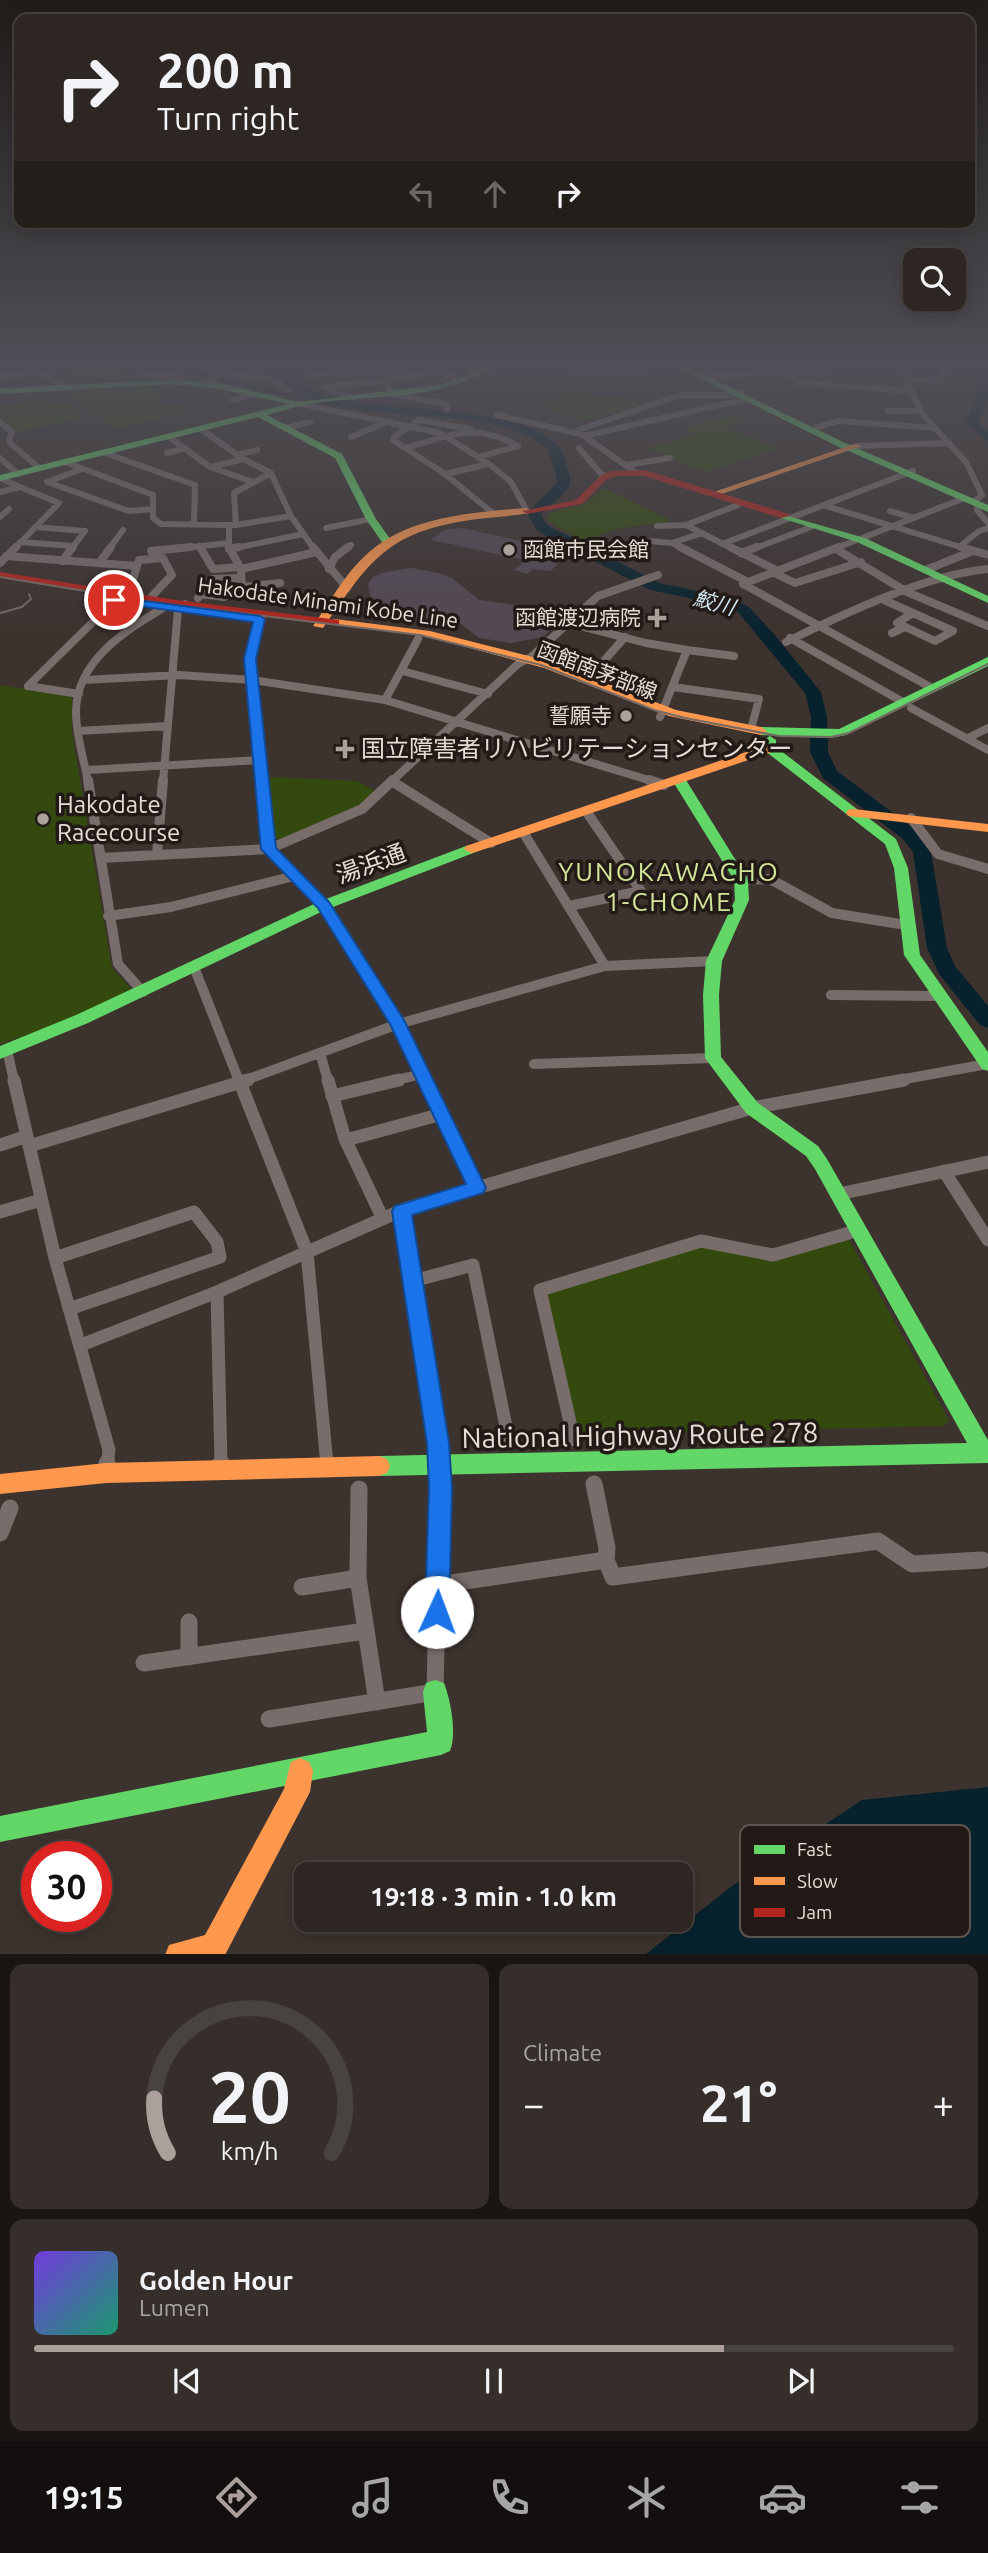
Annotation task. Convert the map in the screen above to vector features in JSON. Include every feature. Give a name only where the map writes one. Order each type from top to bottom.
[{"type":"main road","points":[[0,478],[19,480],[65,462],[91,456]]},
{"type":"main road","points":[[339,456],[371,519],[388,543]]},
{"type":"main road","points":[[713,494],[826,456]]},
{"type":"main road","points":[[874,456],[980,501]]},
{"type":"main road","points":[[321,624],[369,558],[388,543],[450,522],[494,514],[548,509],[584,500],[607,475],[631,468],[860,540],[988,600]]},
{"type":"main road","name":"Hakodate Minami Kobe Line","points":[[0,575],[174,604]]},
{"type":"main road","name":"Hakodate Minami Kobe Line","points":[[0,582],[321,624],[426,634],[587,680],[662,714],[751,729],[770,740],[855,737],[907,705]]},
{"type":"main road","points":[[262,616],[250,659],[269,849],[324,905],[398,1024],[477,1188]]},
{"type":"main road","name":"函館南茅部線","points":[[321,624],[418,639],[523,662],[662,714],[770,740]]},
{"type":"main road","points":[[907,705],[932,688],[988,661]]},
{"type":"main road","points":[[907,705],[988,671]]},
{"type":"main road","points":[[770,740],[860,813],[891,842],[897,852],[912,955],[985,1057]]},
{"type":"main road","name":"湯浜通","points":[[4,1052],[143,992],[324,905],[523,832],[672,782],[770,740]]},
{"type":"main road","points":[[672,782],[741,880],[742,900],[714,961],[711,995],[713,1058],[752,1108],[812,1151],[986,1453]]},
{"type":"main road","points":[[860,813],[988,828]]},
{"type":"main road","name":"National Highway Route 278","points":[[0,1484],[106,1473],[221,1469],[986,1453]]},
{"type":"main road","points":[[0,1829],[441,1742],[435,1692]]},
{"type":"main road","points":[[183,1954],[214,1947],[297,1793],[300,1771]]},
{"type":"street","points":[[25,456],[37,466]]},
{"type":"street","points":[[114,456],[195,485],[194,524]]},
{"type":"street","points":[[238,456],[271,473],[291,516],[329,569],[347,588]]},
{"type":"street","points":[[417,456],[494,514]]},
{"type":"street","points":[[586,456],[601,474],[607,475]]},
{"type":"street","points":[[614,456],[631,468],[670,458]]},
{"type":"street","points":[[959,547],[988,525],[977,510],[980,501],[966,462],[961,456]]},
{"type":"street","points":[[479,457],[511,482],[526,511]]},
{"type":"street","points":[[0,458],[19,480],[60,503],[3,560]]},
{"type":"street","points":[[185,461],[197,458],[210,467],[253,482]]},
{"type":"street","points":[[210,467],[244,459]]},
{"type":"street","points":[[65,462],[153,495],[153,519],[162,524],[233,525],[291,516]]},
{"type":"street","points":[[444,474],[489,464]]},
{"type":"street","points":[[82,469],[47,482],[129,510],[153,509]]},
{"type":"street","points":[[722,544],[910,472]]},
{"type":"street","points":[[241,582],[240,568],[229,546],[234,492],[271,473]]},
{"type":"street","points":[[0,492],[19,480]]},
{"type":"street","points":[[932,688],[743,584],[914,518],[980,501]]},
{"type":"street","points":[[657,526],[686,525],[738,505]]},
{"type":"street","points":[[823,505],[988,555]]},
{"type":"street","points":[[0,517],[9,509]]},
{"type":"street","points":[[890,511],[914,518]]},
{"type":"street","points":[[326,528],[371,519]]},
{"type":"street","points":[[160,534],[162,524]]},
{"type":"street","points":[[686,525],[795,583],[861,562]]},
{"type":"street","points":[[36,527],[85,531],[62,561]]},
{"type":"street","points":[[741,553],[811,527]]},
{"type":"street","points":[[99,563],[123,530]]},
{"type":"street","points":[[672,543],[702,533]]},
{"type":"street","points":[[151,551],[229,546],[303,534]]},
{"type":"street","points":[[648,541],[672,543],[748,582]]},
{"type":"street","points":[[20,542],[73,546]]},
{"type":"street","points":[[329,569],[335,557],[351,545]]},
{"type":"street","points":[[199,546],[213,569],[240,568],[317,552]]},
{"type":"street","points":[[836,549],[907,592],[988,626]]},
{"type":"street","points":[[928,569],[973,551]]},
{"type":"street","points":[[120,591],[133,579],[139,560],[163,558],[172,575],[173,675],[157,854]]},
{"type":"street","points":[[3,560],[137,566]]},
{"type":"street","points":[[988,569],[962,572],[819,625],[788,640],[988,750]]},
{"type":"street","points":[[101,858],[269,849],[362,809],[598,596],[658,575]]},
{"type":"street","points":[[201,594],[210,579],[280,583]]},
{"type":"street","points":[[143,992],[118,964],[108,916],[87,770],[78,731],[76,711],[79,694],[96,657],[107,646],[174,604],[201,594],[225,597],[241,582]]},
{"type":"street","points":[[884,600],[953,631],[922,648]]},
{"type":"street","points":[[79,694],[29,685],[112,603]]},
{"type":"street","points":[[929,620],[949,610]]},
{"type":"street","points":[[913,613],[897,623],[935,641]]},
{"type":"street","points":[[568,623],[625,638],[734,656]]},
{"type":"street","points":[[892,634],[905,627]]},
{"type":"street","points":[[587,680],[625,638]]},
{"type":"street","points":[[385,700],[418,639]]},
{"type":"street","points":[[662,714],[687,650]]},
{"type":"street","points":[[406,672],[488,694]]},
{"type":"street","points":[[84,680],[173,675],[252,680],[385,700],[672,782]]},
{"type":"street","points":[[673,687],[759,699],[751,729]]},
{"type":"street","points":[[78,731],[168,726]]},
{"type":"street","points":[[968,738],[988,728]]},
{"type":"street","points":[[87,770],[260,760]]},
{"type":"street","points":[[393,782],[492,843]]},
{"type":"street","points":[[569,906],[641,891],[586,811]]},
{"type":"street","points":[[904,817],[937,854],[988,869]]},
{"type":"street","points":[[523,832],[605,966]]},
{"type":"street","points":[[108,916],[172,907],[294,876]]},
{"type":"street","points":[[741,880],[770,879],[832,913],[906,925]]},
{"type":"street","points":[[0,1145],[28,1141],[241,1082],[398,1024],[605,966],[714,961]]},
{"type":"street","points":[[194,967],[307,1252],[327,1467]]},
{"type":"street","points":[[831,995],[939,996]]},
{"type":"street","points":[[4,1052],[55,1258],[109,1450],[106,1473]]},
{"type":"street","points":[[320,1053],[346,1140],[383,1219]]},
{"type":"street","points":[[81,1345],[217,1292],[401,1211],[752,1108],[985,1057]]},
{"type":"street","points":[[534,1064],[713,1058]]},
{"type":"street","points":[[332,1096],[422,1074]]},
{"type":"street","points":[[346,1140],[442,1114]]},
{"type":"street","points":[[839,1194],[988,1162]]},
{"type":"street","points":[[944,1171],[988,1240]]},
{"type":"street","points":[[0,1212],[41,1200]]},
{"type":"street","points":[[269,1719],[435,1692],[440,1465],[401,1211]]},
{"type":"street","points":[[55,1258],[194,1212],[216,1242],[220,1257],[69,1309]]},
{"type":"street","points":[[574,1440],[540,1290],[701,1241],[774,1255],[849,1233]]},
{"type":"street","points":[[413,1281],[473,1265],[509,1441]]},
{"type":"street","points":[[217,1292],[221,1469]]},
{"type":"street","points":[[594,1484],[607,1548],[606,1560],[613,1577],[878,1541],[912,1564],[982,1560]]},
{"type":"street","points":[[359,1489],[358,1578],[377,1702]]},
{"type":"street","points":[[0,1533],[10,1508]]},
{"type":"street","points":[[438,1585],[606,1560]]},
{"type":"street","points":[[302,1587],[358,1578]]},
{"type":"street","points":[[189,1622],[189,1657]]},
{"type":"street","points":[[144,1663],[365,1631]]},
{"type":"green space","points":[[667,456],[755,456],[705,472]]},
{"type":"green space","points":[[604,488],[669,519],[669,522],[622,528],[580,541],[547,520],[549,513],[585,504]]},
{"type":"green space","name":"Hakodate Racecourse","points":[[0,685],[72,697],[72,732],[112,968],[132,990],[55,1025],[0,1044]]},
{"type":"green space","points":[[268,777],[357,781],[376,791],[360,807],[283,839],[273,838]]},
{"type":"green space","points":[[848,1238],[949,1420],[944,1426],[578,1434],[545,1293],[699,1247],[775,1260]]},
{"type":"water","points":[[988,1787],[988,1954],[646,1954],[674,1932],[693,1932],[693,1917],[740,1881],[740,1937],[970,1937],[970,1825],[824,1825],[862,1800]]},
{"type":"building","name":"函館市民会館","points":[[462,528],[540,545],[536,549],[565,556],[551,571],[532,569],[527,574],[514,570],[526,560],[431,540],[443,530]]},
{"type":"building","points":[[411,568],[452,578],[479,600],[531,607],[545,612],[554,627],[543,637],[512,643],[479,638],[461,624],[405,618],[382,609],[370,596],[368,584],[373,577],[385,572]]},
{"type":"waterway","name":"鮫川","points":[[558,456],[564,484],[534,513],[542,528],[655,587],[717,599],[743,609],[813,692],[819,717],[819,752],[829,774],[910,835],[922,852],[937,948],[946,969],[988,1020]]},
{"type":"tram line","points":[[0,577],[157,603],[420,635],[541,665],[654,710],[779,736],[831,737],[849,733],[988,664]]},
{"type":"tram line","points":[[0,613],[22,607],[31,599],[29,594]]},
{"type":"traffic: fast","points":[[0,478],[88,456]]},
{"type":"traffic: fast","points":[[339,456],[371,519],[388,543]]},
{"type":"traffic: fast","points":[[868,456],[988,509]]},
{"type":"traffic: fast","points":[[785,516],[861,540],[988,600]]},
{"type":"traffic: fast","points":[[761,731],[830,734],[842,732],[988,661]]},
{"type":"traffic: fast","points":[[770,740],[770,748],[891,842],[901,868],[912,955],[988,1065]]},
{"type":"traffic: fast","points":[[679,780],[741,880],[742,900],[714,961],[711,995],[713,1058],[752,1108],[812,1151],[821,1164],[984,1453]]},
{"type":"traffic: fast","points":[[267,824],[269,849],[324,905],[398,1024],[477,1188]]},
{"type":"traffic: fast","points":[[0,1053],[82,1019],[324,905],[471,849]]},
{"type":"traffic: fast","points":[[379,1466],[988,1453]]},
{"type":"traffic: fast","points":[[0,1829],[441,1742],[435,1692]]},
{"type":"traffic: slow","points":[[713,494],[826,456]]},
{"type":"traffic: slow","points":[[319,626],[356,572],[386,544],[404,534],[444,522],[525,511]]},
{"type":"traffic: slow","points":[[335,622],[426,633],[548,665],[673,713],[761,731]]},
{"type":"traffic: slow","points":[[471,849],[770,748]]},
{"type":"traffic: slow","points":[[853,813],[988,828]]},
{"type":"traffic: slow","points":[[0,1484],[106,1473],[379,1466]]},
{"type":"traffic: slow","points":[[183,1954],[214,1947],[297,1792],[300,1771]]},
{"type":"traffic: jam","points":[[527,511],[579,502],[603,478],[614,473],[645,473],[785,516]]},
{"type":"traffic: jam","points":[[0,575],[176,603],[335,622]]},
{"type":"traffic: jam","points":[[264,614],[260,619],[250,658],[267,824]]},
{"type":"place","name":"函館市民会館","points":[[509,550]]},
{"type":"place","name":"函館渡辺病院","points":[[657,618]]},
{"type":"place","name":"誓願寺","points":[[626,716]]},
{"type":"place","name":"国立障害者リハビリテーションセンター","points":[[345,749]]},
{"type":"place","name":"Hakodate Racecourse","points":[[43,819]]},
{"type":"district","name":"YUNOKAWACHO 1-CHOME","points":[[669,886]]},
{"type":"route","points":[[114,600],[260,619],[250,659],[269,849],[324,905],[398,1024],[477,1188],[401,1211],[440,1465],[437,1612]]}]
